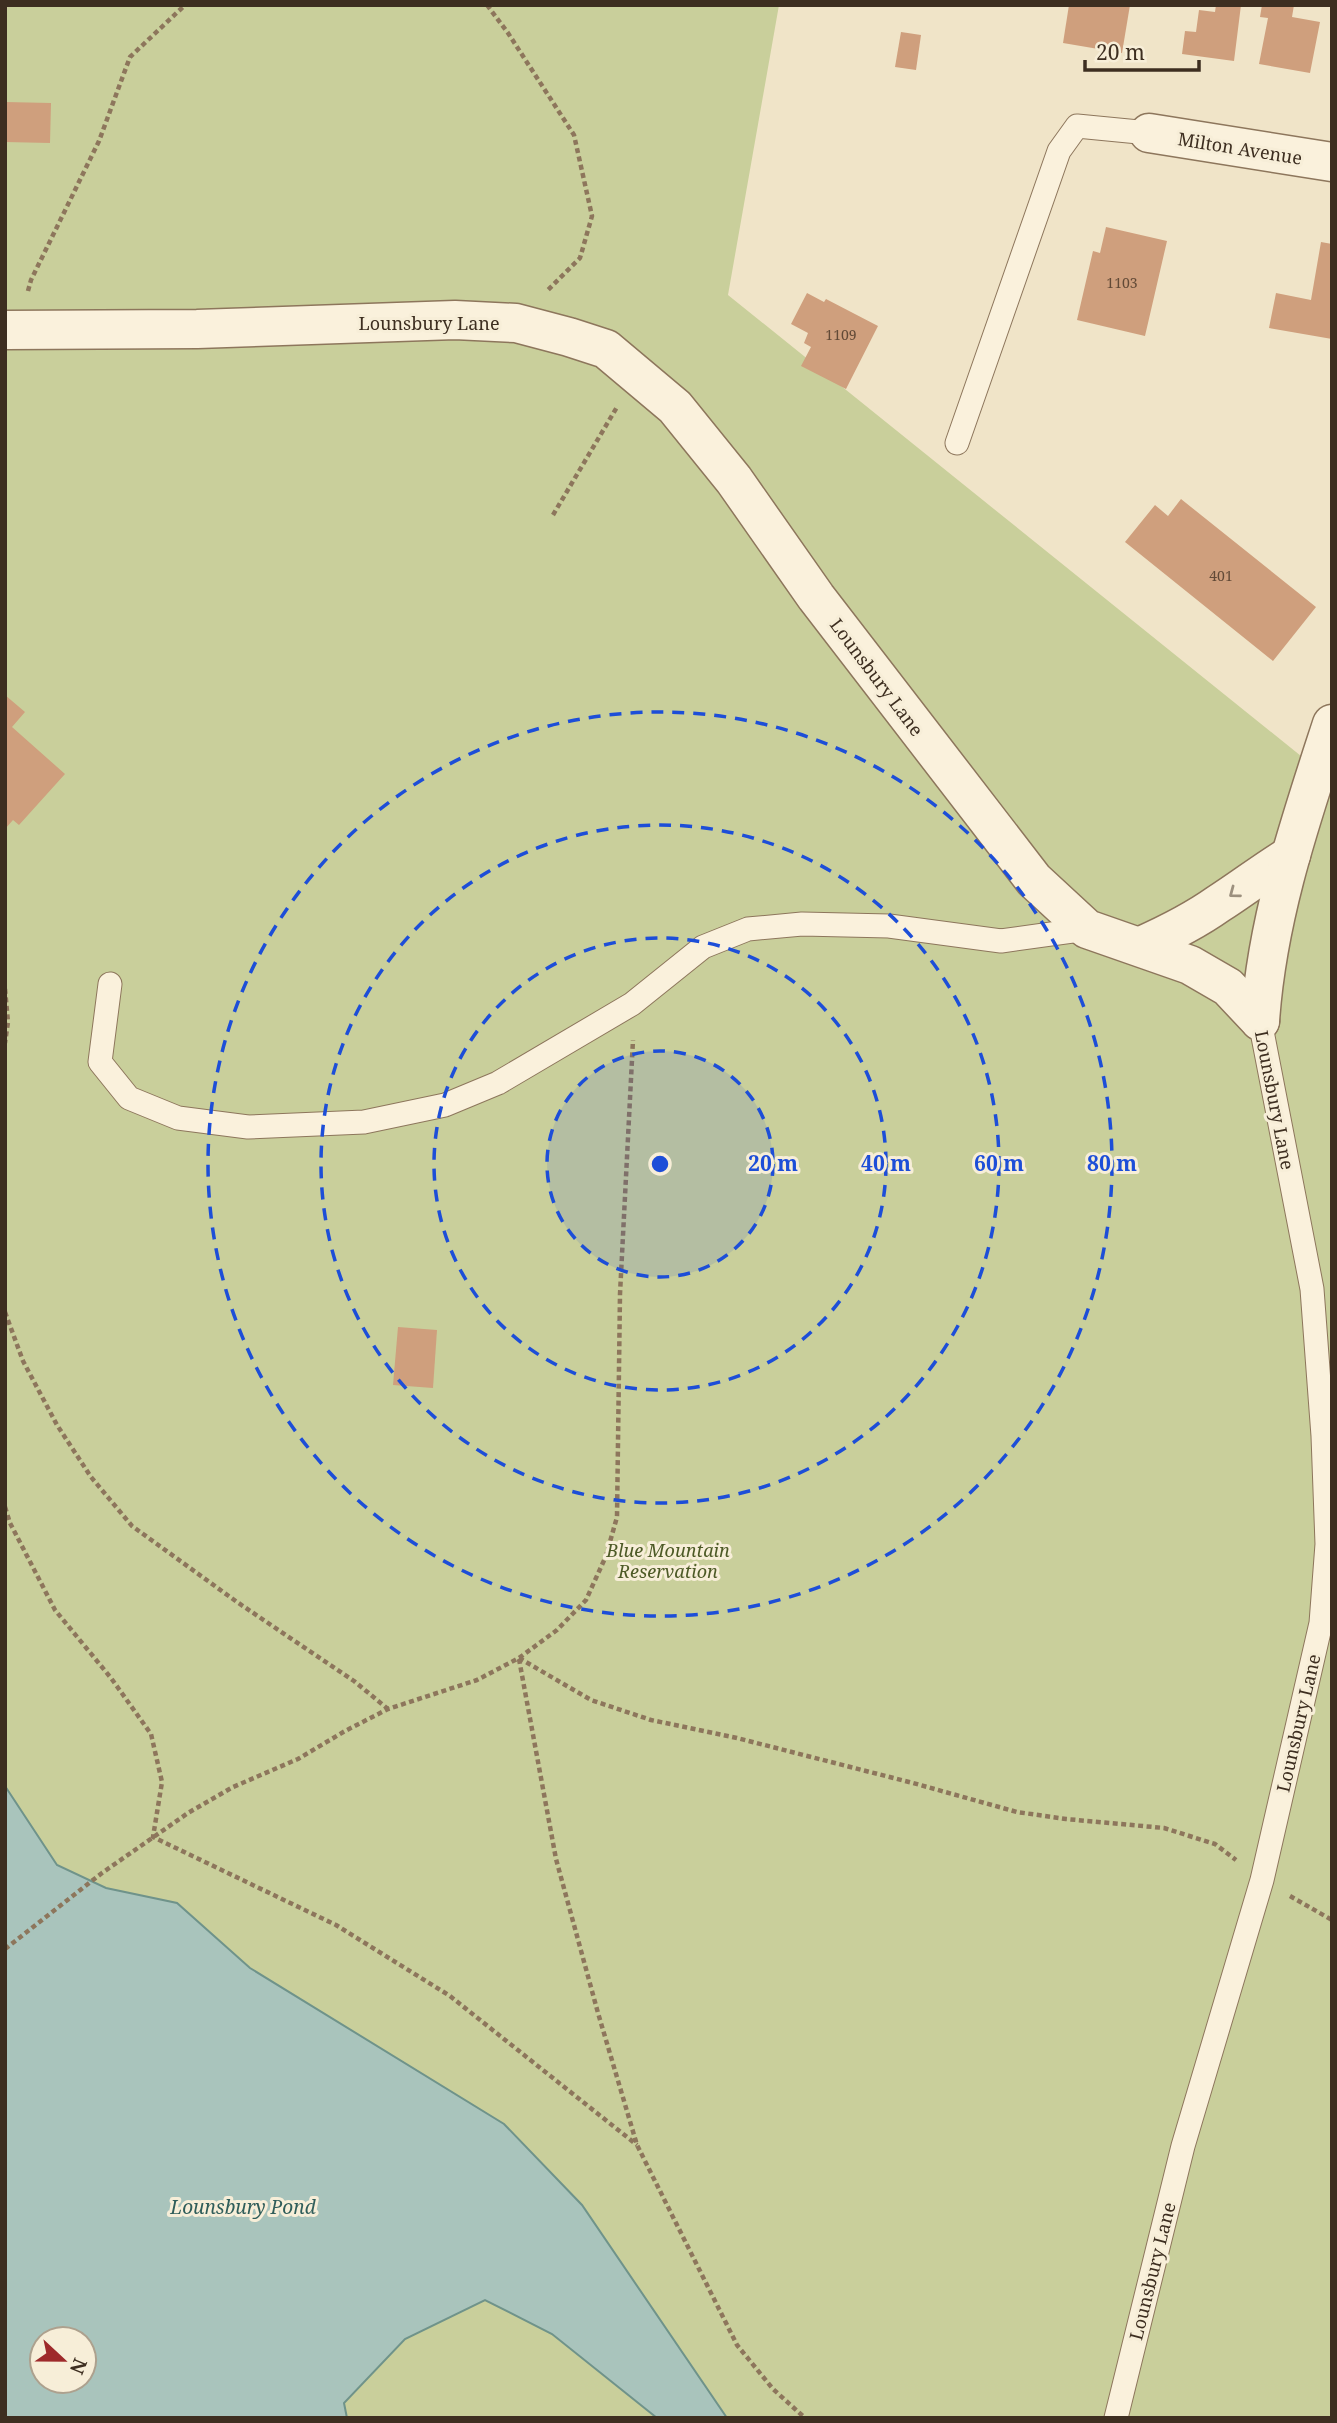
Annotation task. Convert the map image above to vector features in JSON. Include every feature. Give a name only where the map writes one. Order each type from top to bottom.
[{"type":"street","name":"Milton Avenue","points":[[1149,133],[1332,162]]},
{"type":"street","name":"Lounsbury Lane","points":[[12,330],[197,329],[455,320],[516,323],[606,349],[676,407],[734,480],[816,597],[1034,880],[1087,929],[1190,965],[1228,987],[1260,1021]]},
{"type":"street","points":[[1260,1021],[1268,945],[1291,855],[1332,724]]},
{"type":"street","points":[[1142,946],[1206,912],[1291,855]]},
{"type":"lane","points":[[957,443],[1059,151],[1077,126],[1149,133]]},
{"type":"lane","points":[[110,984],[100,1062],[129,1098],[178,1118],[248,1127],[364,1122],[445,1105],[498,1083],[632,1004],[703,947],[748,929],[802,924],[889,926],[1001,941],[1087,929]]},
{"type":"lane","name":"Lounsbury Lane","points":[[1116,2418],[1183,2146],[1262,1880],[1321,1623],[1327,1544],[1323,1436],[1312,1289],[1260,1021]]},
{"type":"path","points":[[12,330],[31,280],[99,141],[130,57],[186,5]]},
{"type":"path","points":[[486,5],[508,33],[574,135],[592,216],[580,258],[516,323]]},
{"type":"path","points":[[553,515],[636,375]]},
{"type":"path","points":[[5,989],[8,1022],[5,1043]]},
{"type":"path","points":[[5,1949],[102,1873],[188,1813],[233,1787],[298,1759],[388,1709],[477,1680],[519,1658],[557,1630],[586,1600],[606,1556],[617,1517],[620,1294],[632,1066],[632,1004]]},
{"type":"path","points":[[5,1312],[23,1361],[57,1425],[91,1477],[132,1526],[215,1587],[354,1681],[388,1709]]},
{"type":"path","points":[[5,1507],[10,1523],[55,1610],[111,1678],[151,1734],[162,1782],[153,1837]]},
{"type":"path","points":[[519,1658],[591,1700],[651,1720],[737,1738],[1017,1812],[1164,1828],[1215,1844],[1262,1880],[1332,1920]]},
{"type":"path","points":[[519,1658],[556,1859],[637,2145],[737,2345],[772,2389],[805,2418]]},
{"type":"path","points":[[153,1837],[335,1925],[450,1996],[637,2145]]},
{"type":"green space","name":"Blue Mountain Reservation","points":[[5,5],[779,5],[728,295],[1332,781],[1332,2418],[5,2418]]},
{"type":"water","name":"Lounsbury Pond","points":[[5,1786],[57,1865],[106,1888],[177,1903],[250,1968],[504,2124],[582,2205],[727,2418],[657,2418],[552,2334],[485,2300],[405,2339],[344,2403],[347,2418],[5,2418]]},
{"type":"building","points":[[1069,5],[1130,5],[1122,53],[1063,43]]},
{"type":"building","points":[[1216,5],[1241,5],[1234,61],[1182,54],[1185,31],[1196,32],[1199,10],[1215,12]]},
{"type":"building","points":[[1262,5],[1294,5],[1292,17],[1320,22],[1310,73],[1259,64],[1268,18],[1260,17]]},
{"type":"building","points":[[901,32],[921,35],[916,70],[895,67]]},
{"type":"building","points":[[5,102],[51,103],[50,143],[5,142]]},
{"type":"building","points":[[1106,227],[1167,241],[1145,336],[1077,320],[1093,251],[1100,253]]},
{"type":"building","points":[[1321,242],[1332,244],[1332,339],[1269,328],[1276,293],[1311,300]]},
{"type":"building","points":[[807,293],[824,302],[826,299],[878,326],[846,389],[801,366],[811,347],[804,343],[808,333],[791,324]]},
{"type":"building","points":[[1181,499],[1316,607],[1273,661],[1125,542],[1155,505],[1168,516]]},
{"type":"building","points":[[5,695],[25,712],[12,727],[65,774],[19,825],[13,820],[5,829]]},
{"type":"building","points":[[398,1327],[437,1330],[433,1388],[393,1385]]}]
